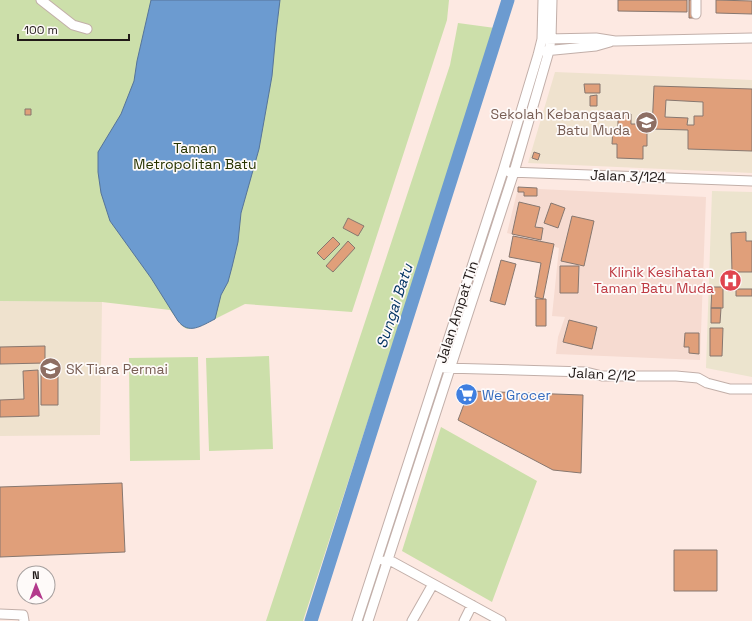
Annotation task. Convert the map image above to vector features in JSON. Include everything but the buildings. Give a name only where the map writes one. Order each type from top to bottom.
[{"type":"street","points":[[41,0],[73,25],[87,28]]},
{"type":"street","name":"Jalan Ampat Tin","points":[[368,621],[449,368],[514,172],[549,51],[543,0]]},
{"type":"street","name":"Jalan Ampat Tin","points":[[357,621],[503,171],[539,51],[547,39],[552,0]]},
{"type":"street","points":[[696,0],[696,14]]},
{"type":"street","points":[[547,39],[596,38],[615,41],[752,38]]},
{"type":"street","points":[[539,51],[596,46],[615,41]]},
{"type":"street","name":"Jalan 3/124","points":[[503,171],[752,180]]},
{"type":"street","name":"Jalan 2/12","points":[[439,368],[586,372],[602,376],[676,376],[698,378],[707,383],[730,389],[752,389]]},
{"type":"street","points":[[365,597],[380,565],[383,561],[388,560],[501,621]]},
{"type":"street","points":[[412,621],[433,584]]},
{"type":"street","points":[[464,621],[472,605]]},
{"type":"street","points":[[0,614],[23,615],[24,621]]},
{"type":"shaded area","name":"Sekolah Kebangsaan Batu Muda","points":[[555,72],[752,80],[752,173],[528,163]]},
{"type":"shaded area","points":[[518,188],[706,197],[700,360],[556,354],[558,337],[565,317],[552,316],[559,248],[507,233]]},
{"type":"shaded area","name":"Klinik Kesihatan Taman Batu Muda","points":[[712,191],[752,192],[752,377],[706,368]]},
{"type":"shaded area","name":"SK Tiara Permai","points":[[0,301],[102,302],[100,435],[0,436]]},
{"type":"green space","name":"Taman Metropolitan Batu","points":[[0,0],[449,0],[447,20],[352,312],[245,304],[207,323],[187,329],[182,326],[170,310],[102,302],[0,301]]},
{"type":"green space","points":[[458,23],[495,28],[303,621],[266,621],[450,65]]},
{"type":"green space","points":[[269,356],[273,449],[209,451],[206,358]]},
{"type":"green space","points":[[198,357],[200,460],[130,461],[129,358]]},
{"type":"green space","points":[[441,427],[537,481],[492,602],[402,551]]},
{"type":"water","points":[[151,0],[280,0],[272,76],[259,149],[241,213],[238,242],[232,267],[228,282],[221,295],[215,319],[195,328],[186,328],[178,321],[151,278],[110,221],[101,193],[98,172],[98,152],[121,114],[134,81]]},
{"type":"waterway","name":"Sungai Batu","points":[[311,621],[508,0]]},
{"type":"place","name":"Sekolah Kebangsaan Batu Muda","points":[[646,122]]},
{"type":"place","name":"Klinik Kesihatan Taman Batu Muda","points":[[730,280]]},
{"type":"place","name":"SK Tiara Permai","points":[[51,369]]},
{"type":"place","name":"We Grocer","points":[[466,395]]}]
